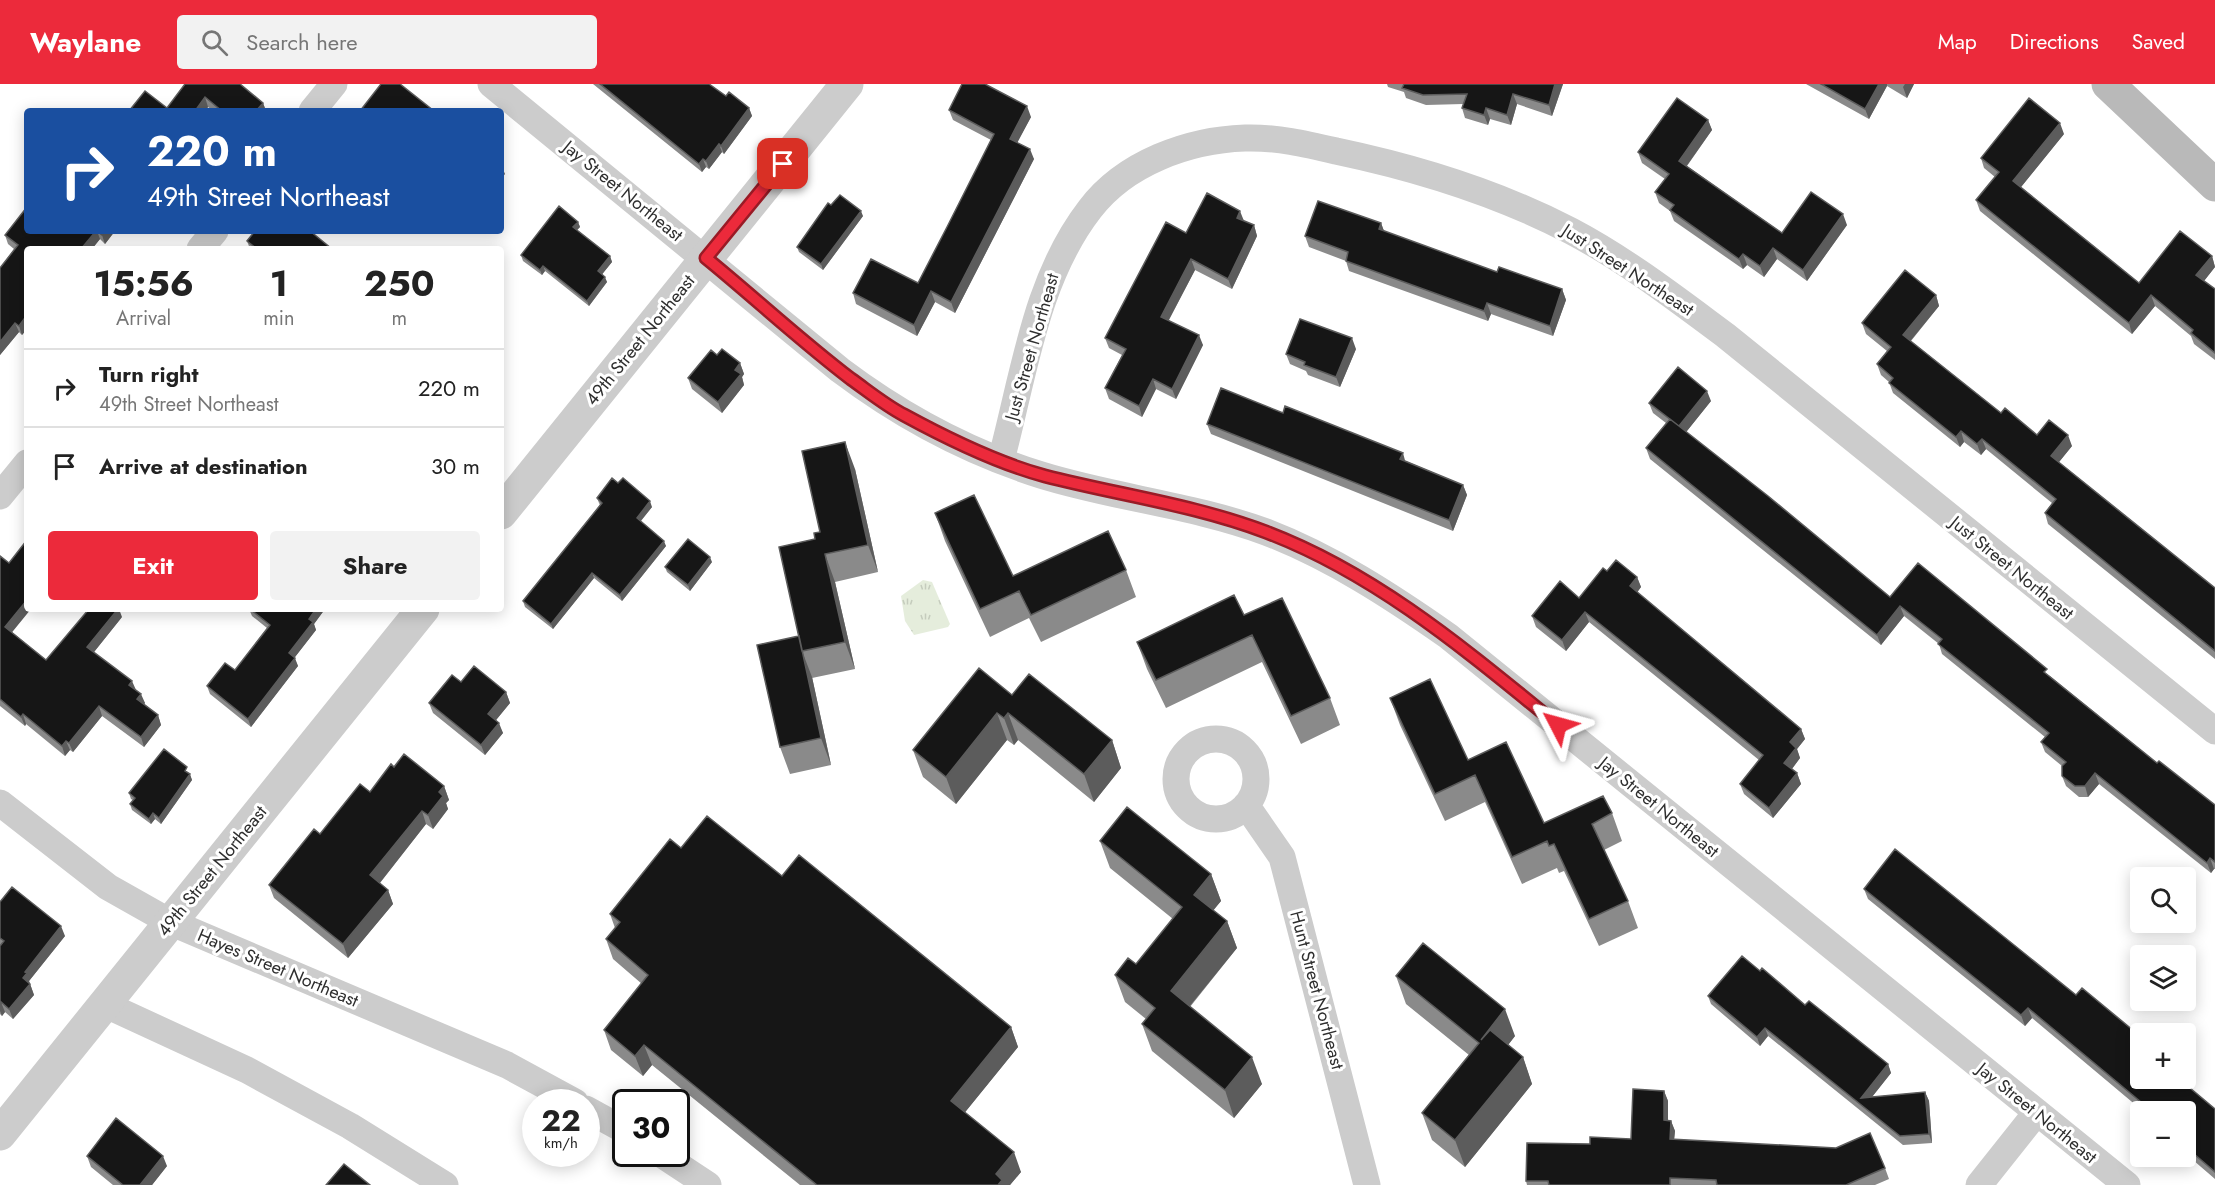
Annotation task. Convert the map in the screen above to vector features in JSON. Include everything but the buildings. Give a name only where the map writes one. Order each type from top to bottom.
[{"type":"main road","points":[[2109,84],[2215,185]]},
{"type":"street","points":[[314,108],[334,84]]},
{"type":"street","name":"Jay Street Northeast","points":[[491,84],[706,258],[832,364],[885,403],[928,427],[1001,460],[1043,475],[1199,511],[1267,532],[1321,557],[1394,599],[1448,636],[2127,1185]]},
{"type":"street","name":"49th Street Northeast","points":[[504,509],[847,84]]},
{"type":"street","name":"Just Street Northeast","points":[[1001,460],[1046,287],[1065,245],[1091,207],[1119,181],[1152,160],[1179,149],[1227,139],[1287,140],[1385,161],[1466,187],[1545,219],[1596,246],[1662,288],[1725,335],[2215,731]]},
{"type":"street","points":[[202,246],[212,234]]},
{"type":"street","points":[[0,496],[24,467]]},
{"type":"street","name":"49th Street Northeast","points":[[0,1134],[421,612]]},
{"type":"street","name":"Hayes Street Northeast","points":[[0,803],[108,887],[170,922],[507,1065],[551,1089]]},
{"type":"street","name":"Hunt Street Northeast","points":[[1246,805],[1282,857],[1367,1185]]},
{"type":"street","points":[[104,1004],[247,1070],[350,1126],[445,1185]]},
{"type":"street","points":[[1979,1185],[2037,1113]]},
{"type":"street","points":[[681,1167],[708,1185]]},
{"type":"green space","points":[[923,580],[932,582],[950,624],[948,627],[914,635],[905,621],[901,596]]},
{"type":"route","points":[[783,164],[706,258],[811,347],[870,393],[901,414],[978,451],[1021,468],[1233,521],[1267,532],[1321,557],[1394,599],[1448,636],[1558,725]]}]
